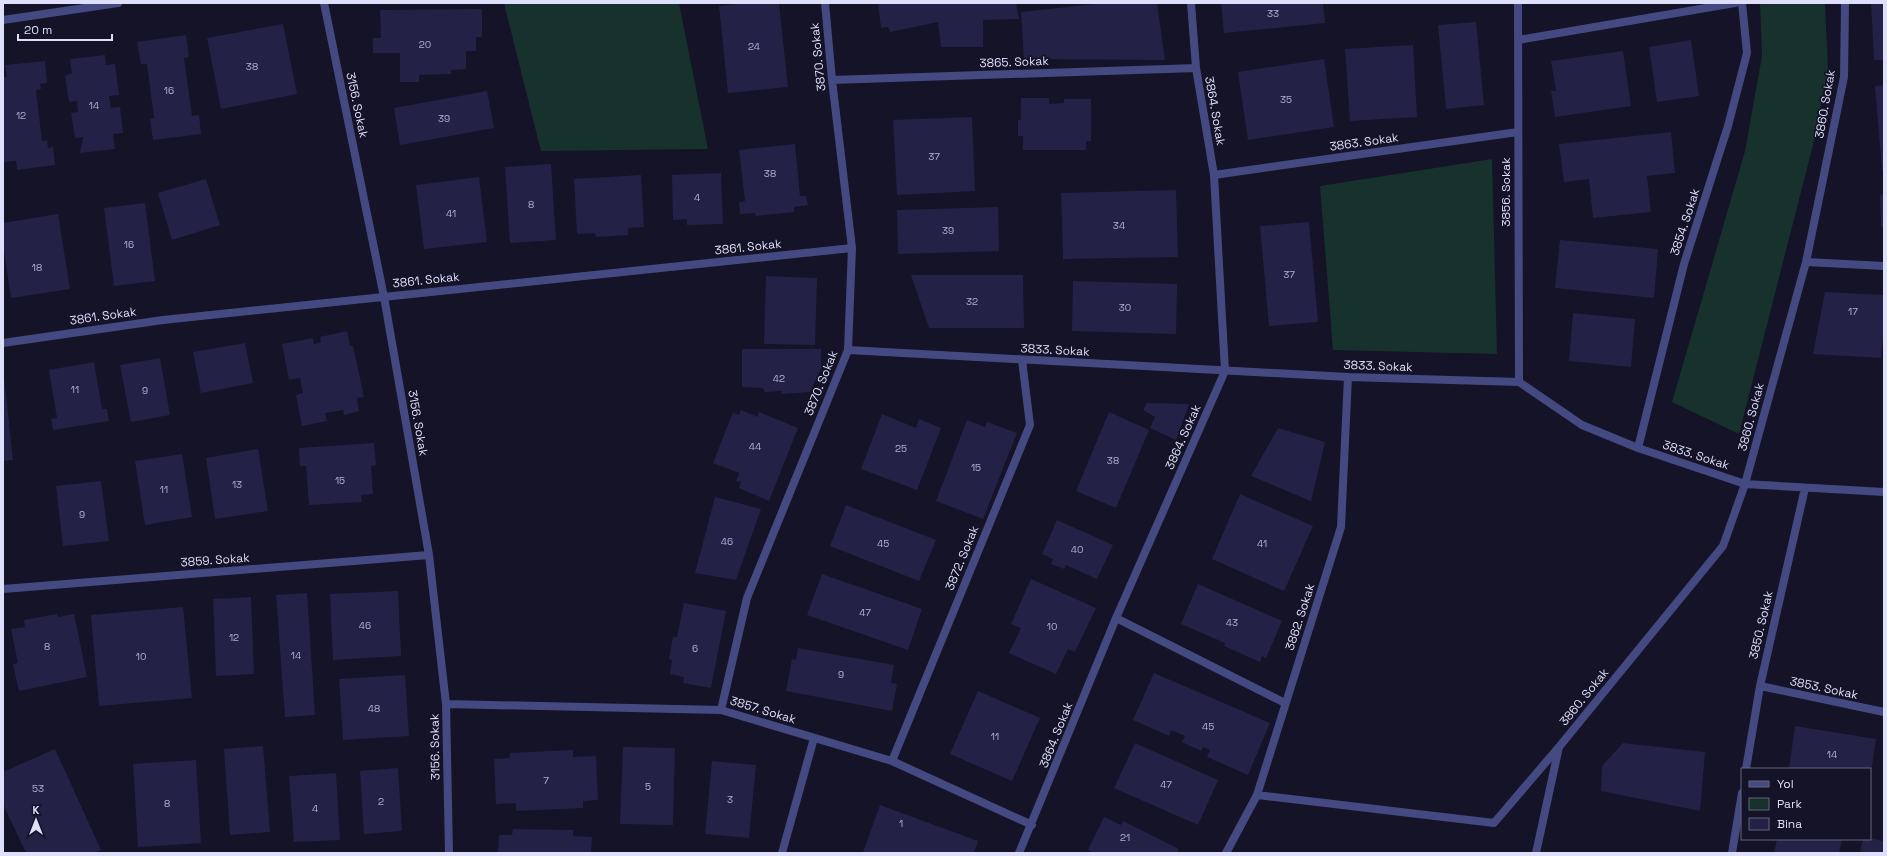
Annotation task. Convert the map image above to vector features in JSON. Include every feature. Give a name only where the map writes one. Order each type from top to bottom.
[{"type":"street","points":[[3,20],[118,3]]},
{"type":"street","name":"3156. Sokak","points":[[324,3],[384,297],[429,555],[446,704],[449,853]]},
{"type":"street","name":"3870. Sokak","points":[[721,710],[747,598],[848,350],[852,248],[832,80],[825,3]]},
{"type":"street","name":"3864. Sokak","points":[[1019,853],[1032,825],[1116,618],[1225,371],[1214,175],[1196,68],[1191,3]]},
{"type":"street","name":"3856. Sokak","points":[[1518,3],[1519,382]]},
{"type":"street","points":[[1518,40],[1735,3]]},
{"type":"street","name":"3854. Sokak","points":[[1638,448],[1684,264],[1728,126],[1747,53],[1742,3]]},
{"type":"street","name":"3860. Sokak","points":[[1536,853],[1558,747],[1723,546],[1745,484],[1806,262],[1844,77],[1845,3]]},
{"type":"street","name":"3865. Sokak","points":[[832,80],[1196,68]]},
{"type":"street","name":"3863. Sokak","points":[[1214,175],[1518,132]]},
{"type":"street","name":"3861. Sokak","points":[[3,344],[163,320],[852,248]]},
{"type":"street","points":[[1806,262],[1884,266]]},
{"type":"street","name":"3833. Sokak","points":[[848,350],[1348,377],[1519,382],[1582,426],[1638,448],[1745,484],[1884,492]]},
{"type":"street","name":"3872. Sokak","points":[[892,761],[1030,426],[1022,360]]},
{"type":"street","name":"3862. Sokak","points":[[1226,853],[1257,794],[1341,527],[1348,377]]},
{"type":"street","name":"3850. Sokak","points":[[1746,768],[1760,686],[1805,488]]},
{"type":"street","name":"3859. Sokak","points":[[3,589],[429,555]]},
{"type":"street","points":[[1116,618],[1285,703]]},
{"type":"street","name":"3853. Sokak","points":[[1760,686],[1884,712]]},
{"type":"street","name":"3857. Sokak","points":[[446,704],[721,710],[892,761],[1032,825]]},
{"type":"street","points":[[782,853],[814,738]]},
{"type":"street","points":[[1257,794],[1494,823],[1558,747]]},
{"type":"street","points":[[1732,853],[1741,798]]},
{"type":"green space","points":[[504,3],[679,3],[708,149],[541,151]]},
{"type":"green space","points":[[1760,3],[1825,3],[1828,68],[1813,145],[1739,434],[1672,402],[1745,151],[1762,56]]},
{"type":"green space","points":[[1492,159],[1497,354],[1333,350],[1320,186]]},
{"type":"building","points":[[747,3],[779,3],[788,87],[728,93],[719,6]]},
{"type":"building","points":[[878,3],[1016,3],[1019,19],[983,20],[983,47],[941,47],[938,22],[890,32],[888,27],[881,28]]},
{"type":"building","points":[[1104,3],[1157,3],[1165,60],[1024,59],[1021,12]]},
{"type":"building","points":[[1221,3],[1323,3],[1325,23],[1224,33]]},
{"type":"building","points":[[1871,3],[1884,3],[1884,60],[1874,60]]},
{"type":"building","points":[[482,9],[482,37],[476,37],[476,51],[466,51],[466,69],[451,70],[451,74],[419,75],[419,82],[400,82],[400,53],[373,53],[373,38],[381,38],[380,10]]},
{"type":"building","points":[[1476,22],[1484,105],[1446,109],[1438,25]]},
{"type":"building","points":[[283,24],[297,94],[221,109],[207,38]]},
{"type":"building","points":[[186,35],[189,57],[184,58],[192,116],[199,115],[201,134],[153,140],[150,119],[154,118],[147,64],[141,64],[137,42]]},
{"type":"building","points":[[1691,40],[1699,96],[1657,102],[1649,47]]},
{"type":"building","points":[[1413,45],[1417,117],[1350,121],[1345,49]]},
{"type":"building","points":[[1623,51],[1631,106],[1555,117],[1551,91],[1556,91],[1551,61]]},
{"type":"building","points":[[105,55],[106,65],[115,64],[119,95],[109,96],[111,108],[120,107],[123,133],[113,134],[115,149],[80,153],[83,137],[75,138],[71,113],[78,112],[77,101],[69,102],[65,76],[72,73],[70,59]]},
{"type":"building","points":[[1324,59],[1334,127],[1248,140],[1238,72]]},
{"type":"building","points":[[45,61],[47,83],[40,84],[41,89],[36,90],[42,141],[47,140],[48,148],[53,147],[55,165],[17,170],[16,161],[3,162],[3,77],[7,77],[5,65]]},
{"type":"building","points":[[1884,85],[1884,169],[1882,170],[1875,86]]},
{"type":"building","points":[[487,91],[494,128],[400,145],[394,108]]},
{"type":"building","points":[[1021,98],[1049,98],[1049,104],[1064,103],[1064,99],[1091,99],[1091,141],[1086,141],[1086,150],[1023,150],[1023,136],[1018,136],[1018,120],[1021,120]]},
{"type":"building","points":[[972,117],[975,191],[897,195],[893,120]]},
{"type":"building","points":[[1671,132],[1675,173],[1647,176],[1651,212],[1593,218],[1589,179],[1564,182],[1559,144]]},
{"type":"building","points":[[795,144],[800,196],[806,196],[808,205],[794,207],[794,212],[756,216],[755,213],[740,214],[739,202],[745,201],[739,150]]},
{"type":"building","points":[[551,164],[556,240],[510,243],[505,167]]},
{"type":"building","points":[[721,173],[723,224],[687,225],[687,219],[673,220],[672,175]]},
{"type":"building","points":[[641,175],[644,227],[628,228],[628,235],[596,237],[595,233],[577,234],[574,179]]},
{"type":"building","points":[[479,177],[487,242],[424,249],[416,185]]},
{"type":"building","points":[[206,179],[220,225],[172,240],[158,193]]},
{"type":"building","points":[[1176,190],[1178,257],[1063,259],[1061,193]]},
{"type":"building","points":[[1884,194],[1884,227],[1881,227],[1880,195]]},
{"type":"building","points":[[145,203],[155,281],[114,286],[104,208]]},
{"type":"building","points":[[998,207],[999,251],[898,254],[897,210]]},
{"type":"building","points":[[58,214],[70,289],[11,298],[3,244],[3,223]]},
{"type":"building","points":[[1309,222],[1318,322],[1269,326],[1260,226]]},
{"type":"building","points":[[1560,240],[1658,249],[1654,298],[1555,288]]},
{"type":"building","points":[[911,275],[1023,275],[1024,328],[929,328]]},
{"type":"building","points":[[766,276],[817,278],[815,345],[764,344]]},
{"type":"building","points":[[1073,281],[1177,284],[1176,334],[1072,331]]},
{"type":"building","points":[[1825,292],[1884,295],[1884,328],[1881,358],[1813,354]]},
{"type":"building","points":[[1573,313],[1635,319],[1631,367],[1569,361]]},
{"type":"building","points":[[347,331],[350,346],[353,346],[364,397],[357,398],[359,411],[344,415],[343,410],[325,413],[327,421],[302,426],[296,395],[303,393],[300,378],[289,380],[282,344],[313,338],[314,344],[321,342],[320,337]]},
{"type":"building","points":[[245,343],[253,383],[201,393],[193,352]]},
{"type":"building","points":[[742,349],[821,349],[821,368],[810,392],[782,394],[782,391],[765,392],[763,388],[742,387]]},
{"type":"building","points":[[160,358],[170,415],[131,422],[120,365]]},
{"type":"building","points":[[94,362],[102,409],[107,409],[109,421],[53,430],[51,419],[57,418],[49,370]]},
{"type":"building","points":[[4,376],[13,460],[3,461],[3,377]]},
{"type":"building","points":[[1147,403],[1189,404],[1176,440],[1150,428],[1155,417],[1143,410]]},
{"type":"building","points":[[741,410],[758,417],[759,412],[798,428],[769,501],[739,488],[741,482],[736,481],[739,473],[713,463],[733,412],[739,415]]},
{"type":"building","points":[[1109,412],[1149,430],[1116,508],[1076,491]]},
{"type":"building","points":[[882,414],[916,428],[919,419],[941,428],[917,490],[861,469]]},
{"type":"building","points":[[967,420],[985,427],[987,422],[1017,433],[983,519],[936,501]]},
{"type":"building","points":[[1278,428],[1325,442],[1311,501],[1251,476]]},
{"type":"building","points":[[374,443],[376,465],[371,466],[373,494],[361,495],[362,502],[309,505],[306,466],[300,466],[299,448]]},
{"type":"building","points":[[258,449],[268,511],[215,519],[206,458]]},
{"type":"building","points":[[182,454],[192,517],[145,525],[135,461]]},
{"type":"building","points":[[101,481],[109,541],[63,546],[56,486]]},
{"type":"building","points":[[1240,494],[1313,526],[1284,591],[1212,559]]},
{"type":"building","points":[[715,497],[761,509],[736,580],[695,573]]},
{"type":"building","points":[[846,505],[936,540],[919,581],[830,546]]},
{"type":"building","points":[[1057,520],[1113,545],[1097,579],[1066,565],[1064,569],[1051,564],[1053,559],[1042,554]]},
{"type":"building","points":[[822,574],[922,609],[908,650],[807,615]]},
{"type":"building","points":[[1031,579],[1096,608],[1075,652],[1068,649],[1056,674],[1009,653],[1021,628],[1011,624]]},
{"type":"building","points":[[1198,584],[1282,621],[1266,658],[1262,656],[1260,662],[1224,646],[1225,643],[1181,624]]},
{"type":"building","points":[[398,591],[401,656],[333,660],[330,594]]},
{"type":"building","points":[[307,593],[315,715],[285,717],[276,595]]},
{"type":"building","points":[[251,597],[254,674],[216,676],[213,599]]},
{"type":"building","points":[[684,603],[726,611],[711,688],[683,683],[684,677],[670,674],[672,660],[669,659],[673,637],[677,637]]},
{"type":"building","points":[[183,607],[192,698],[99,706],[91,615]]},
{"type":"building","points":[[57,614],[58,617],[74,614],[87,677],[19,691],[13,664],[18,663],[11,629],[25,627],[24,620]]},
{"type":"building","points":[[798,648],[894,665],[891,683],[897,684],[892,711],[786,691],[792,659],[796,660]]},
{"type":"building","points":[[1154,673],[1270,723],[1248,775],[1207,757],[1210,750],[1203,747],[1201,751],[1182,742],[1185,736],[1171,730],[1169,736],[1133,720]]},
{"type":"building","points":[[405,675],[409,736],[343,740],[339,679]]},
{"type":"building","points":[[978,691],[1040,718],[1012,781],[950,754]]},
{"type":"building","points":[[1795,726],[1876,739],[1871,773],[1871,768],[1789,768]]},
{"type":"building","points":[[1135,743],[1218,780],[1198,825],[1114,788]]},
{"type":"building","points":[[1623,743],[1705,752],[1700,811],[1601,791],[1602,766]]},
{"type":"building","points":[[263,746],[270,832],[230,835],[224,749]]},
{"type":"building","points":[[623,747],[675,748],[673,825],[620,824]]},
{"type":"building","points":[[55,749],[101,850],[94,853],[26,853],[3,804],[3,772]]},
{"type":"building","points":[[573,750],[573,757],[596,756],[598,800],[583,801],[583,808],[516,811],[516,803],[496,804],[494,759],[510,758],[510,753]]},
{"type":"building","points":[[196,760],[201,843],[138,847],[133,764]]},
{"type":"building","points":[[712,761],[756,765],[749,838],[705,834]]},
{"type":"building","points":[[398,768],[402,831],[364,834],[360,771]]},
{"type":"building","points":[[336,773],[340,840],[294,842],[289,776]]},
{"type":"building","points":[[880,805],[978,841],[974,853],[863,852]]},
{"type":"building","points":[[1104,817],[1121,825],[1123,821],[1179,849],[1177,853],[1094,853],[1088,850]]},
{"type":"building","points":[[513,829],[573,830],[573,836],[592,837],[591,853],[498,853],[499,835],[512,835]]},
{"type":"building","points":[[1871,838],[1884,841],[1884,853],[1860,853],[1863,840],[1871,840]]},
{"type":"building","points":[[1777,840],[1842,840],[1839,853],[1774,853]]}]
